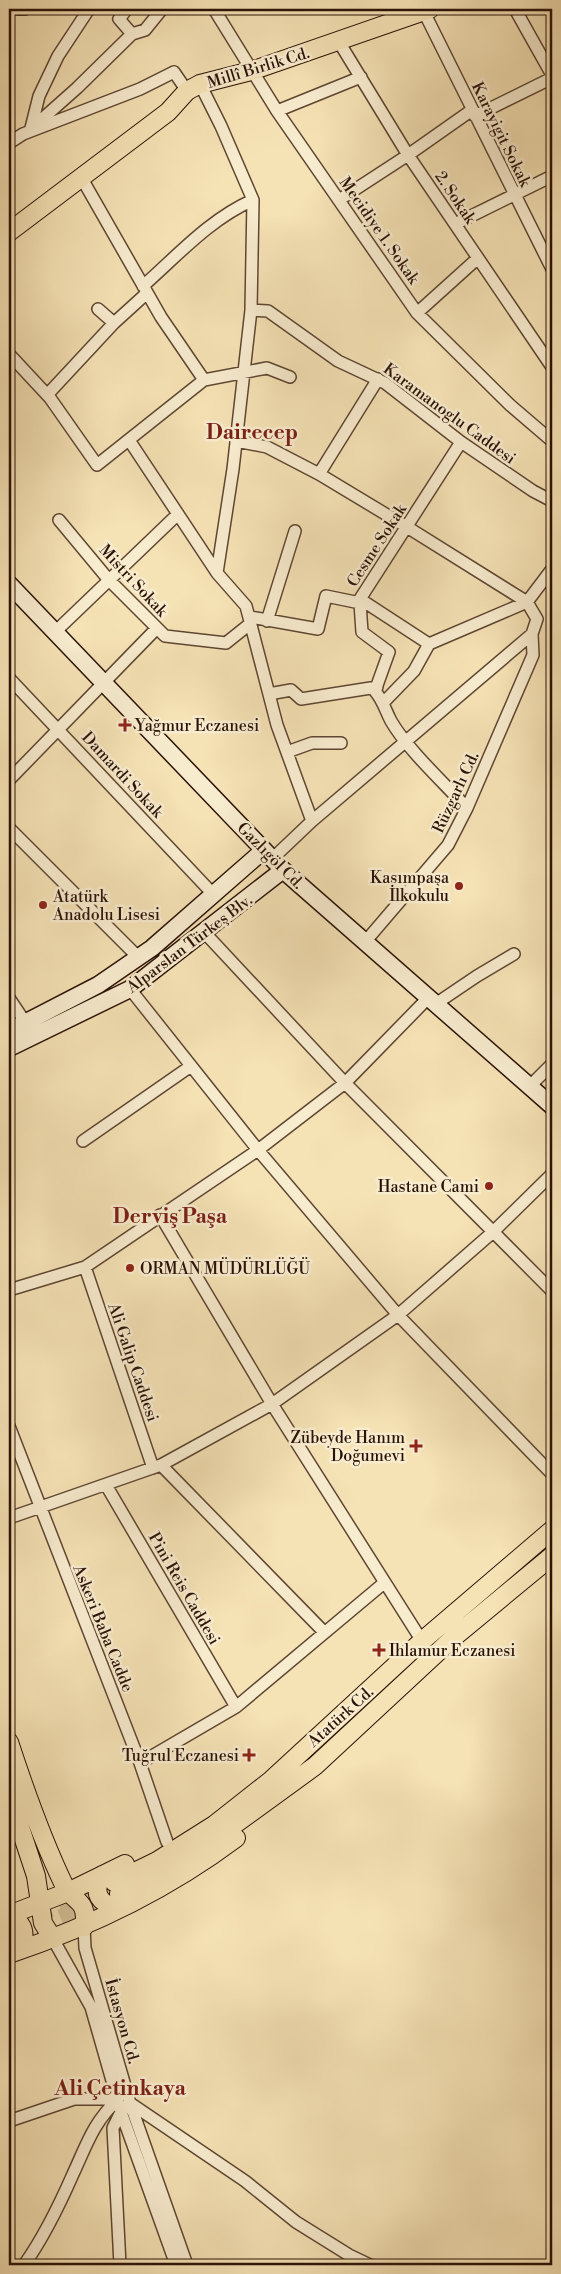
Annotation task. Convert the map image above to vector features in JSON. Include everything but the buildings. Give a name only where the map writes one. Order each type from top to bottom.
[{"type":"main road","name":"Millî Birlik Cd.","points":[[9,232],[168,112],[194,88],[339,42],[427,10]]},
{"type":"main road","name":"Atatürk Cd.","points":[[113,1890],[214,1824],[270,1781],[422,1641],[552,1530]]},
{"type":"main road","name":"Atatürk Cd.","points":[[113,1890],[203,1863],[279,1807],[316,1766],[454,1637],[552,1556]]},
{"type":"main road","points":[[9,1742],[36,1820],[68,1892],[79,1900],[84,1910],[84,1927]]},
{"type":"main road","points":[[12,1946],[53,1939],[84,1927],[113,1890],[167,1842],[308,1746]]},
{"type":"main road","points":[[9,1794],[14,1821],[36,1876],[43,1923],[53,1939]]},
{"type":"main road","points":[[9,1915],[68,1892],[113,1890]]},
{"type":"main road","points":[[9,1915],[19,1921],[24,1929],[25,1938],[12,1946]]},
{"type":"street","points":[[18,9],[25,9]]},
{"type":"street","points":[[27,131],[39,96],[54,64],[89,9]]},
{"type":"street","points":[[127,9],[119,19],[132,34]]},
{"type":"street","points":[[9,143],[27,131],[77,88],[132,34],[145,30],[162,9]]},
{"type":"street","name":"Mecidiye 1. Sokak","points":[[214,9],[277,111],[417,313],[510,405],[552,442]]},
{"type":"street","points":[[339,200],[473,113],[552,76],[515,9]]},
{"type":"street","name":"Karayigit Sokak","points":[[427,10],[473,113],[552,269]]},
{"type":"street","name":"2. Sokak","points":[[339,42],[408,155],[552,367]]},
{"type":"street","points":[[27,131],[140,89],[174,72],[194,88],[221,126],[253,200],[251,310],[236,441],[217,573]]},
{"type":"street","points":[[277,111],[361,77]]},
{"type":"street","points":[[455,224],[515,196],[552,176]]},
{"type":"street","points":[[81,177],[161,317],[204,380]]},
{"type":"street","points":[[47,395],[145,289],[215,222],[235,208],[253,200]]},
{"type":"street","points":[[417,313],[478,258]]},
{"type":"street","points":[[98,309],[114,323]]},
{"type":"street","name":"Karamanoglu Caddesi","points":[[251,310],[268,311],[338,361],[385,383],[461,442],[533,492],[552,501]]},
{"type":"street","points":[[10,358],[47,395],[97,465],[204,380],[266,368],[290,377]]},
{"type":"street","points":[[319,474],[378,379]]},
{"type":"street","points":[[128,440],[217,573],[246,606],[269,694],[287,752],[312,821]]},
{"type":"street","points":[[236,441],[267,448],[319,474],[526,602]]},
{"type":"street","name":"Cesme Sokak","points":[[376,687],[389,652],[362,632],[360,601],[461,442]]},
{"type":"street","points":[[55,632],[108,579],[178,514]]},
{"type":"street","name":"Mistri Sokak","points":[[59,520],[108,579],[165,636],[226,643],[250,620]]},
{"type":"street","points":[[267,621],[294,531]]},
{"type":"street","points":[[384,702],[414,671],[430,644],[526,602],[552,569]]},
{"type":"street","name":"Gazlıgöl Cd.","points":[[9,584],[273,860],[552,1106]]},
{"type":"street","points":[[250,620],[318,629],[326,596],[360,601],[430,644]]},
{"type":"street","name":"Rüzgarlı Cd.","points":[[365,942],[448,845],[468,808],[533,655],[532,634],[537,619],[526,602]]},
{"type":"street","points":[[9,780],[57,728],[157,628]]},
{"type":"street","points":[[273,860],[312,821],[532,634]]},
{"type":"street","name":"Damardi Sokak","points":[[9,678],[213,894]]},
{"type":"street","points":[[269,694],[291,690],[301,699],[376,687],[375,691],[384,702],[391,721],[406,741],[468,808]]},
{"type":"street","points":[[287,752],[312,743],[341,743]]},
{"type":"street","points":[[9,828],[138,957]]},
{"type":"street","name":"Alparslan Türkeş Blv.","points":[[9,1031],[98,985],[152,948],[213,894],[273,860]]},
{"type":"street","name":"Alparslan Türkeş Blv.","points":[[9,1048],[130,989],[204,932],[273,860]]},
{"type":"street","points":[[204,932],[345,1083],[552,1291]]},
{"type":"street","points":[[9,1290],[85,1267],[258,1150],[345,1083],[433,1000],[514,954]]},
{"type":"street","points":[[130,989],[258,1150],[398,1315],[552,1474]]},
{"type":"street","points":[[9,998],[25,1022]]},
{"type":"street","points":[[530,1086],[552,1064]]},
{"type":"street","points":[[83,1142],[192,1066]]},
{"type":"street","points":[[9,1518],[157,1466],[272,1404],[398,1315],[493,1232],[552,1174]]},
{"type":"street","points":[[160,1215],[272,1404],[422,1641]]},
{"type":"street","name":"Ali Galip Caddesi","points":[[85,1267],[157,1466]]},
{"type":"street","name":"Askeri Baba Cadde","points":[[9,1426],[39,1508],[140,1763],[167,1842]]},
{"type":"street","points":[[157,1466],[324,1632]]},
{"type":"street","name":"Pini Reis Caddesi","points":[[106,1485],[236,1707]]},
{"type":"street","points":[[140,1763],[236,1707],[384,1583]]},
{"type":"street","name":"İstasyon Cd.","points":[[84,1927],[85,1948],[130,2103],[187,2265]]},
{"type":"street","name":"İstasyon Cd.","points":[[53,1939],[90,2007],[121,2112],[176,2265]]},
{"type":"street","points":[[9,2121],[74,2099],[118,2099]]},
{"type":"street","points":[[24,2265],[61,2202],[93,2129],[102,2114],[118,2099]]},
{"type":"street","points":[[120,2265],[113,2128],[121,2112],[130,2103],[245,2181],[296,2222],[349,2255],[370,2265]]},
{"type":"tunnel","points":[[9,1926],[111,1883]]},
{"type":"tunnel","points":[[11,1939],[116,1895]]},
{"type":"place","name":"Yağmur Eczanesi","points":[[125,725]]},
{"type":"place","name":"Kasımpaşa İlkokulu","points":[[459,886]]},
{"type":"place","name":"Atatürk Anadolu Lisesi","points":[[43,905]]},
{"type":"place","name":"Hastane Cami","points":[[489,1186]]},
{"type":"place","name":"ORMAN MÜDÜRLÜĞÜ","points":[[130,1268]]},
{"type":"place","name":"Zübeyde Hanım Doğumevi","points":[[416,1446]]},
{"type":"place","name":"Ihlamur Eczanesi","points":[[379,1650]]},
{"type":"place","name":"Tuğrul Eczanesi","points":[[249,1755]]},
{"type":"district","name":"Dairecep","points":[[252,432]]},
{"type":"district","name":"Derviş Paşa","points":[[170,1216]]},
{"type":"district","name":"Ali Çetinkaya","points":[[120,2088]]}]
